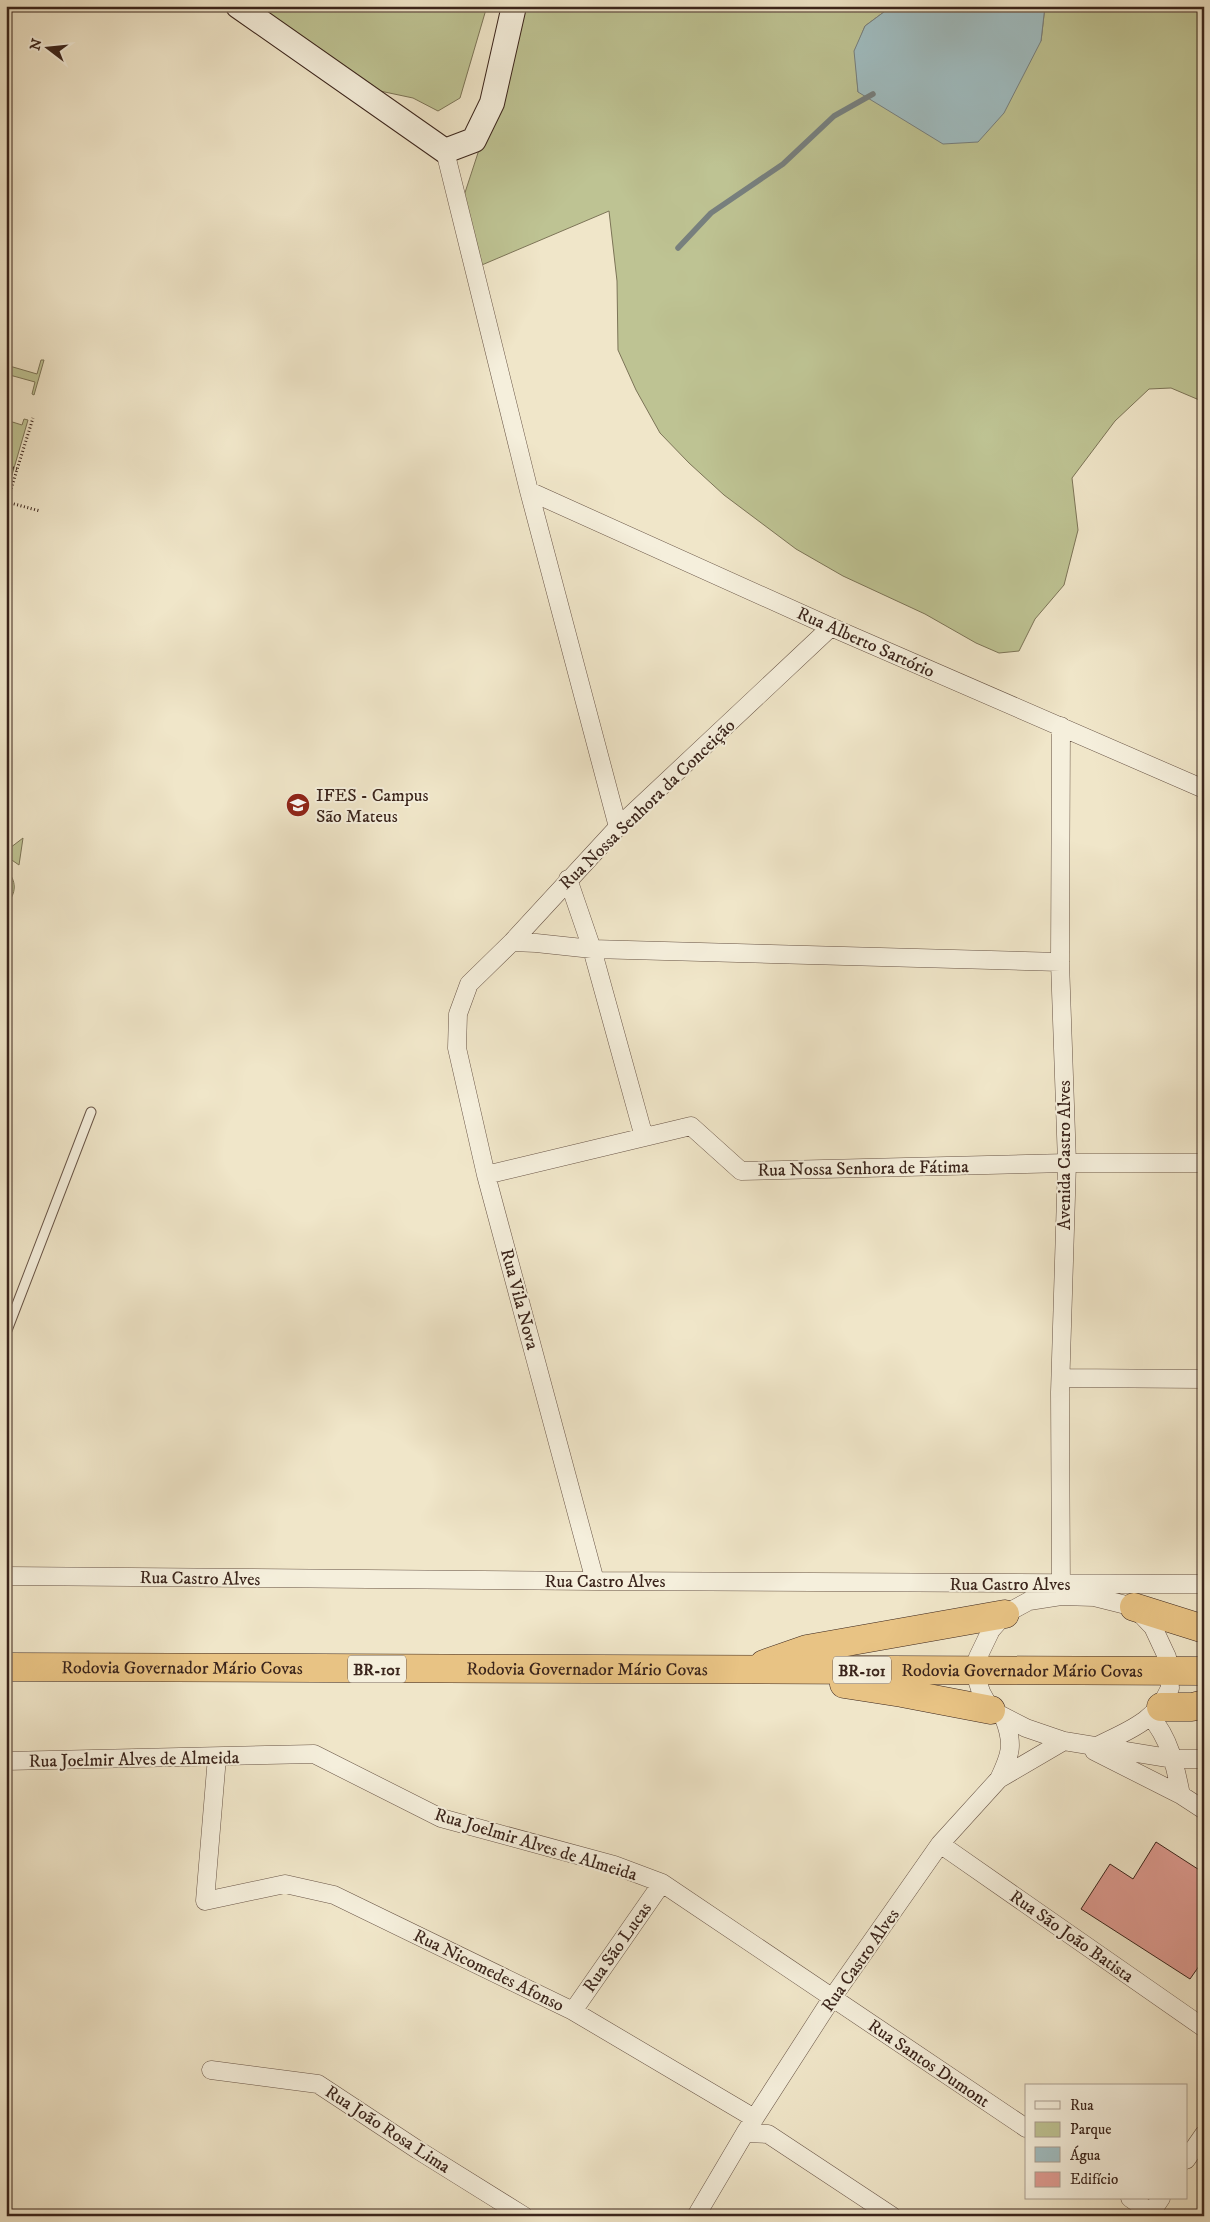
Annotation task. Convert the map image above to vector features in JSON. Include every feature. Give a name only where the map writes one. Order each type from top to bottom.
[{"type":"highway","points":[[1134,1607],[1204,1629]]},
{"type":"highway","points":[[749,1670],[780,1656],[807,1649],[1005,1614]]},
{"type":"highway","name":"Rodovia Governador Mário Covas","points":[[6,1667],[1204,1671]]},
{"type":"highway","points":[[749,1670],[902,1693],[997,1714]]},
{"type":"highway","points":[[1156,1711],[1204,1704]]},
{"type":"main road","points":[[238,6],[445,151],[474,140],[492,103],[514,6]]},
{"type":"street","points":[[445,151],[529,491],[618,827]]},
{"type":"street","name":"Rua Alberto Sartório","points":[[529,491],[831,627],[1204,789]]},
{"type":"street","name":"Rua Nossa Senhora da Conceição","points":[[458,1014],[469,984],[512,942],[568,879],[618,827],[831,627]]},
{"type":"street","name":"Avenida Castro Alves","points":[[1060,1590],[1060,1378],[1067,1163],[1060,962],[1061,726]]},
{"type":"street","points":[[568,879],[592,949],[644,1137]]},
{"type":"street","points":[[512,942],[592,949],[1060,962]]},
{"type":"street","name":"Rua Vila Nova","points":[[458,1014],[457,1048],[486,1175],[595,1582]]},
{"type":"street","name":"Rua Nossa Senhora de Fátima","points":[[486,1175],[691,1126],[741,1171],[1067,1163],[1204,1163]]},
{"type":"street","points":[[1060,1378],[1204,1380]]},
{"type":"street","name":"Rua Castro Alves","points":[[6,1576],[595,1582],[1060,1590],[1204,1584]]},
{"type":"street","points":[[1000,1779],[1009,1757],[1011,1745],[997,1714],[981,1692],[974,1670],[991,1630],[1005,1614],[1029,1601],[1060,1590],[1134,1607],[1153,1627],[1167,1657],[1169,1671]]},
{"type":"street","name":"Rodovia Governador Mário Covas","points":[[1156,1711],[1170,1688],[1169,1671]]},
{"type":"street","points":[[1081,1744],[1142,1724],[1156,1711],[1174,1759],[1181,1794]]},
{"type":"street","points":[[997,1714],[1081,1744],[1181,1794],[1204,1810]]},
{"type":"street","points":[[1081,1744],[1174,1759],[1204,1759]]},
{"type":"street","name":"Rua Castro Alves","points":[[696,2216],[750,2125],[832,1998],[940,1844],[1000,1779],[1081,1744]]},
{"type":"street","name":"Rua Joelmir Alves de Almeida","points":[[6,1761],[314,1754],[441,1818],[614,1865],[662,1883],[832,1998]]},
{"type":"street","name":"Rua Nicomedes Afonso","points":[[217,1757],[205,1901],[285,1884],[334,1895],[573,2011],[750,2125]]},
{"type":"street","name":"Rua São João Batista","points":[[940,1844],[1204,2028]]},
{"type":"street","name":"Rua São Lucas","points":[[573,2011],[662,1883]]},
{"type":"street","name":"Rua Santos Dumont","points":[[832,1998],[1025,2127]]},
{"type":"street","name":"Rua João Rosa Lima","points":[[211,2070],[318,2084],[418,2150],[524,2216]]},
{"type":"street","points":[[750,2125],[768,2134],[892,2216]]},
{"type":"street","points":[[1188,2157],[1204,2134]]},
{"type":"street","points":[[1134,2200],[1154,2211]]},
{"type":"lane","points":[[6,1333],[91,1112]]},
{"type":"path","points":[[33,418],[7,502],[40,511]]},
{"type":"path","points":[[6,466],[17,469]]},
{"type":"green space","points":[[237,6],[487,6],[460,98],[438,111],[413,98],[380,91],[334,70]]},
{"type":"green space","points":[[526,6],[892,6],[865,26],[855,51],[858,92],[1041,41],[1045,6],[1204,6],[1204,402],[1171,388],[1149,389],[1115,421],[1072,478],[1078,530],[1064,585],[1035,619],[1019,651],[999,653],[976,643],[925,614],[843,576],[796,549],[724,495],[660,433],[636,390],[618,350],[617,281],[609,211],[470,270],[458,214]]},
{"type":"green space","points":[[41,360],[44,360],[34,395],[32,394],[35,382],[6,374],[6,365],[37,374]]},
{"type":"green space","points":[[24,419],[28,420],[7,492],[6,420],[22,425]]},
{"type":"green space","points":[[23,838],[19,865],[6,856],[6,851]]},
{"type":"green space","points":[[6,870],[14,883],[14,891],[6,904]]},
{"type":"water","points":[[892,6],[1045,6],[1041,41],[1004,113],[978,142],[943,144],[858,92],[854,51],[865,26]]},
{"type":"building","points":[[1156,1842],[1204,1873],[1204,1959],[1190,1979],[1081,1909],[1110,1864],[1133,1879]]},
{"type":"waterway","points":[[678,248],[711,213],[783,164],[834,116],[873,94]]},
{"type":"place","name":"IFES - Campus São Mateus","points":[[298,805]]}]
